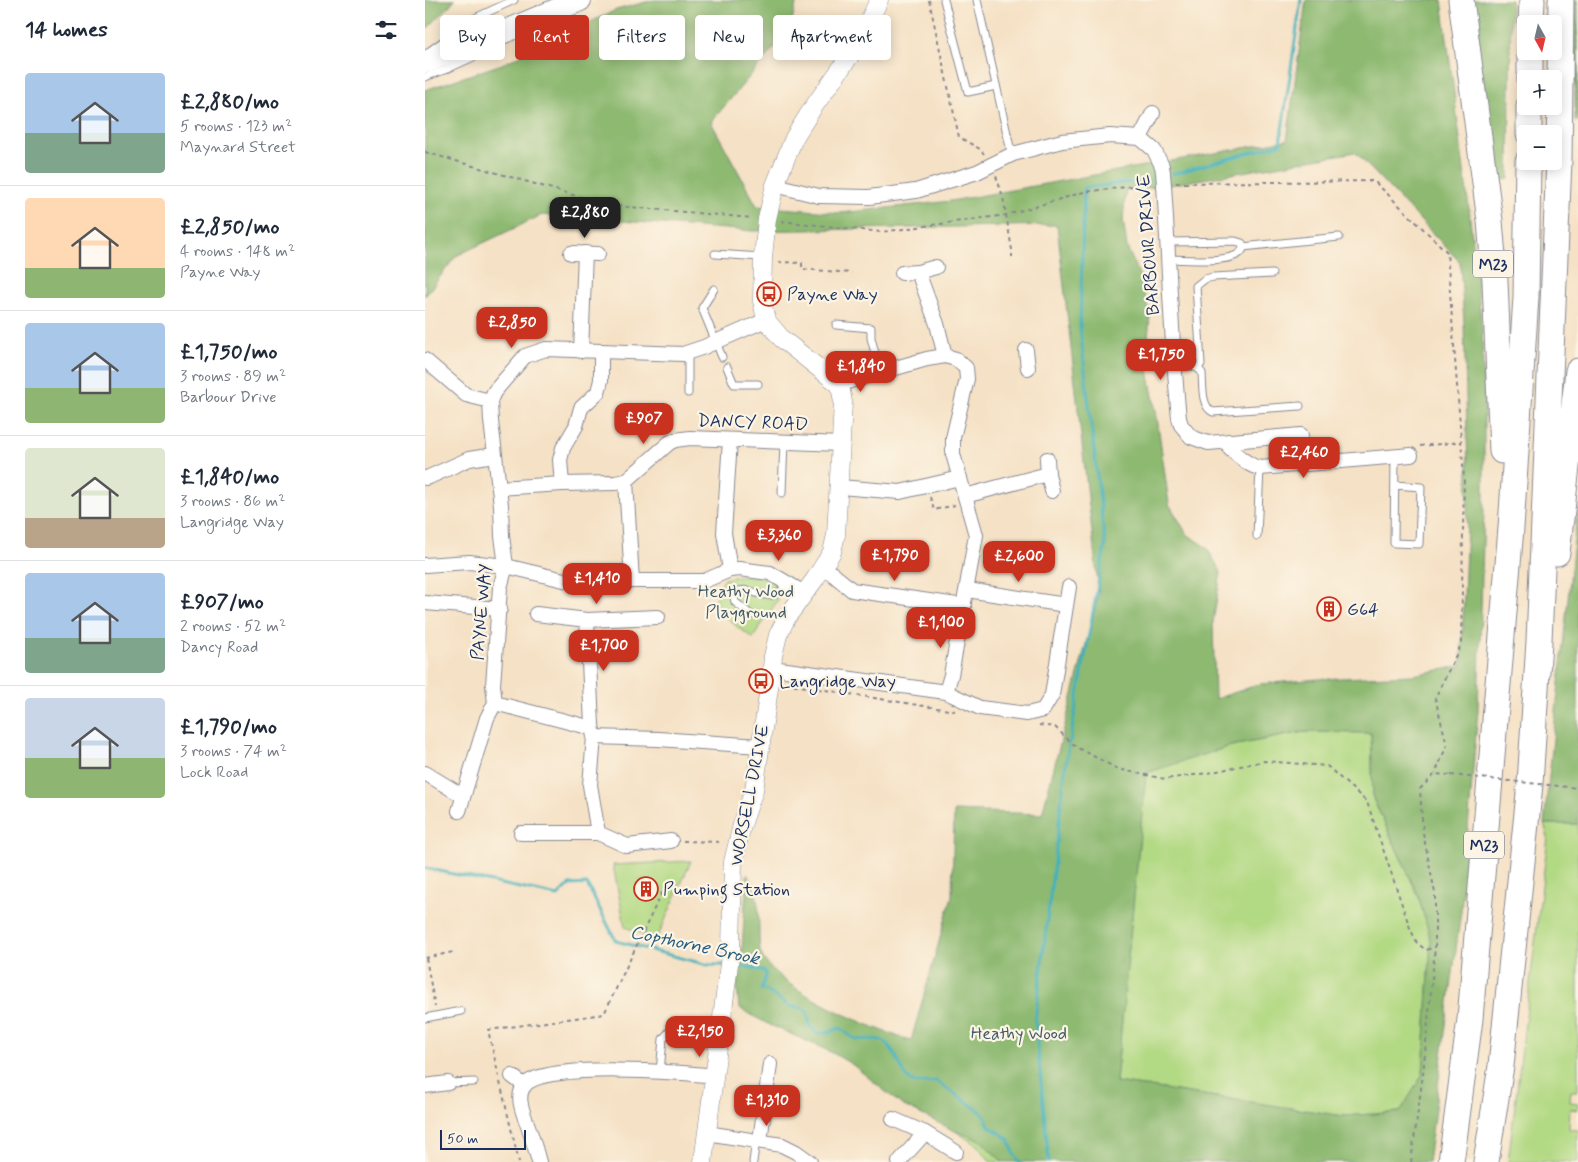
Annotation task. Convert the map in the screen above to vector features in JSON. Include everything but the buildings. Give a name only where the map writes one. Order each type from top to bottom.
[{"type":"highway","points":[[505,31],[580,0]]},
{"type":"highway","name":"M23","points":[[1461,0],[1490,221],[1495,281],[1503,467],[1511,528]]},
{"type":"highway","points":[[1531,15],[1532,0]]},
{"type":"highway","name":"M23","points":[[1486,1162],[1501,1066],[1530,784],[1539,641],[1559,160],[1561,0]]},
{"type":"highway","points":[[425,62],[440,56]]},
{"type":"highway","name":"M23","points":[[1451,1162],[1470,1019],[1511,528],[1526,297],[1528,170]]},
{"type":"highway","name":"M23","points":[[1539,641],[1553,594],[1578,371]]},
{"type":"street","points":[[866,0],[867,15]]},
{"type":"street","points":[[872,15],[879,0]]},
{"type":"street","points":[[847,60],[794,138],[775,185],[767,219],[768,259],[762,301],[766,320],[782,339],[840,385],[927,358],[945,356],[956,360],[966,368],[967,379],[953,438],[953,454],[976,535],[951,675],[946,692]]},
{"type":"street","points":[[775,185],[819,196],[869,197],[916,191],[977,172],[1013,154],[1062,141],[1111,136],[1140,138],[1153,113]]},
{"type":"street","name":"BARBOUR DRIVE","points":[[1140,138],[1154,150],[1162,166],[1174,367],[1181,425],[1191,437],[1208,443],[1301,435]]},
{"type":"street","points":[[571,253],[592,254],[581,351]]},
{"type":"street","points":[[902,273],[918,272],[936,267]]},
{"type":"street","points":[[918,272],[937,324],[945,356]]},
{"type":"street","points":[[425,360],[466,395],[490,401],[494,392],[525,356],[546,349],[688,353],[766,320]]},
{"type":"street","points":[[1026,350],[1028,368]]},
{"type":"street","points":[[562,484],[560,460],[563,448],[575,426],[581,408],[598,392],[601,380],[601,352]]},
{"type":"street","name":"WORSELL DRIVE","points":[[703,1162],[731,949],[733,862],[742,825],[754,790],[760,746],[778,674],[773,656],[778,635],[797,589],[823,566],[832,552],[836,535],[843,402],[840,385]]},
{"type":"street","name":"PAYNE WAY","points":[[490,401],[506,566],[501,588],[493,685],[495,703]]},
{"type":"street","name":"DANCY ROAD","points":[[626,480],[659,450],[675,440],[690,438],[841,444]]},
{"type":"street","points":[[730,440],[724,533],[730,570]]},
{"type":"street","points":[[1229,441],[1230,449],[1246,462],[1260,468],[1411,455]]},
{"type":"street","points":[[425,478],[469,459],[494,455]]},
{"type":"street","points":[[1047,459],[1052,491]]},
{"type":"street","points":[[967,501],[1048,474]]},
{"type":"street","points":[[840,487],[899,492],[960,478]]},
{"type":"street","points":[[499,488],[615,483],[626,480],[632,581]]},
{"type":"street","points":[[425,565],[469,562],[506,566],[568,581],[704,581],[730,570],[739,569],[770,573],[797,589]]},
{"type":"street","points":[[823,566],[852,590],[964,606]]},
{"type":"street","points":[[778,674],[946,692],[980,708],[1027,714],[1043,710],[1051,695],[1069,587]]},
{"type":"street","points":[[967,590],[1066,605]]},
{"type":"street","points":[[425,603],[500,608]]},
{"type":"street","points":[[536,614],[587,620],[658,617]]},
{"type":"street","points":[[587,620],[592,730],[590,785],[598,833]]},
{"type":"street","points":[[459,811],[487,718],[495,703],[592,730],[658,739],[760,746]]},
{"type":"street","points":[[425,773],[463,796]]},
{"type":"street","points":[[521,833],[598,833],[627,846],[671,841]]},
{"type":"street","points":[[758,1141],[770,1064]]},
{"type":"street","points":[[539,1162],[522,1112],[520,1098],[524,1085],[537,1077],[624,1070],[714,1076]]},
{"type":"street","points":[[512,1076],[524,1085]]},
{"type":"street","points":[[425,1086],[448,1083]]},
{"type":"street","points":[[893,1119],[925,1133],[956,1152]]},
{"type":"street","points":[[707,1133],[773,1143],[790,1148],[811,1162]]},
{"type":"street","points":[[899,1162],[925,1133]]},
{"type":"lane","points":[[425,55],[475,18],[515,0]]},
{"type":"lane","points":[[944,0],[968,92],[996,86]]},
{"type":"lane","points":[[977,0],[1013,154]]},
{"type":"lane","points":[[425,77],[469,60]]},
{"type":"lane","points":[[1243,247],[1339,237]]},
{"type":"lane","points":[[1168,242],[1235,241],[1241,243],[1243,247]]},
{"type":"lane","points":[[1168,260],[1231,258],[1242,252],[1243,247]]},
{"type":"lane","points":[[715,254],[768,259]]},
{"type":"lane","points":[[1198,368],[1201,364],[1196,286],[1205,279],[1213,277],[1272,274]]},
{"type":"lane","points":[[714,289],[702,308],[722,357]]},
{"type":"lane","points":[[836,325],[871,328],[871,338],[881,372]]},
{"type":"lane","points":[[687,393],[688,353]]},
{"type":"lane","points":[[1174,367],[1190,366],[1198,368],[1202,373],[1205,405],[1213,412],[1299,406]]},
{"type":"lane","points":[[727,368],[734,384],[758,384]]},
{"type":"lane","points":[[782,493],[784,442]]},
{"type":"lane","points":[[1395,457],[1394,543],[1419,544],[1421,487],[1395,485]]},
{"type":"lane","points":[[1257,536],[1260,468]]},
{"type":"lane","points":[[751,615],[735,602],[733,593],[743,589],[765,596],[797,589]]},
{"type":"lane","points":[[425,1018],[461,1011]]},
{"type":"lane","points":[[660,1072],[663,1038],[675,1025]]},
{"type":"lane","points":[[448,1083],[474,1082]]},
{"type":"lane","points":[[753,1162],[758,1141]]},
{"type":"path","points":[[929,0],[959,137],[980,149],[987,158]]},
{"type":"path","points":[[425,152],[607,205],[757,218]]},
{"type":"path","points":[[995,173],[1003,197],[1012,257]]},
{"type":"path","points":[[776,221],[881,232],[1006,215],[1083,192],[1164,181],[1374,182],[1447,252],[1464,479],[1461,645],[1435,698],[1447,746],[1435,774],[1420,789],[1423,833],[1435,893],[1435,947],[1423,1074],[1411,1162]]},
{"type":"path","points":[[768,259],[802,263],[802,269],[852,273]]},
{"type":"path","points":[[927,487],[934,510],[962,503],[963,508],[967,501]]},
{"type":"path","points":[[778,674],[957,711]]},
{"type":"path","points":[[1036,724],[1055,727],[1076,746],[1118,769],[1165,779],[1264,761],[1327,766],[1367,802],[1410,928],[1417,943],[1426,950],[1435,947]]},
{"type":"path","points":[[1435,774],[1578,788]]},
{"type":"path","points":[[671,841],[730,843]]},
{"type":"path","points":[[519,1162],[487,1030],[604,1014],[664,888]]},
{"type":"path","points":[[437,1015],[425,958],[453,952]]},
{"type":"green space","points":[[425,0],[455,0],[440,15],[425,31]]},
{"type":"green space","name":"Heathy Wood","points":[[654,0],[797,0],[793,15],[773,15],[773,49],[711,122],[757,206],[841,213],[951,201],[1287,140],[1306,0],[1442,0],[1469,209],[1482,329],[1484,508],[1478,710],[1461,911],[1428,1162],[1003,1162],[980,1140],[955,1131],[902,1105],[853,1065],[831,1052],[766,1023],[739,1008],[737,987],[742,950],[747,874],[752,883],[757,902],[760,951],[768,965],[804,993],[827,1006],[911,1041],[952,896],[954,811],[1042,814],[1099,593],[1057,225],[753,231],[542,215],[456,256],[425,296],[425,90],[515,58],[515,60],[589,60],[589,23],[599,18],[599,60],[685,60],[685,15],[605,15],[616,10]],"holes":[[[1355,152],[1460,262],[1464,323],[1468,470],[1461,666],[1413,675],[1319,679],[1260,684],[1215,699],[1213,622],[1221,572],[1207,548],[1187,534],[1169,504],[1157,417],[1146,360],[1150,316],[1141,279],[1127,247],[1123,219],[1126,189],[1158,187]],[[1304,732],[1371,733],[1373,798],[1418,895],[1431,941],[1423,1074],[1400,1112],[1344,1116],[1116,1082],[1146,773],[1231,746]]]},
{"type":"green space","points":[[1473,0],[1511,0],[1509,179],[1496,181]]},
{"type":"green space","points":[[1575,0],[1578,0],[1578,121],[1575,121]]},
{"type":"green space","points":[[1578,504],[1578,824],[1544,824]]},
{"type":"green space","name":"Heathy Wood Playground","points":[[743,575],[764,577],[785,586],[753,638],[726,617],[714,601],[724,579]]},
{"type":"green space","points":[[1304,732],[1371,733],[1373,799],[1418,895],[1431,941],[1423,1074],[1400,1112],[1344,1116],[1116,1082],[1145,773],[1231,746]]},
{"type":"green space","points":[[1544,824],[1578,824],[1578,1091],[1571,1091],[1570,1102],[1578,1103],[1578,1110],[1570,1109],[1569,1129],[1578,1130],[1578,1162],[1508,1162],[1548,837]]},
{"type":"green space","points":[[691,861],[657,939],[625,927],[613,865]],"holes":[[[641,880],[655,884],[652,898],[637,894]]]},
{"type":"green space","points":[[955,1131],[980,1140],[1003,1162],[991,1162],[978,1146]]},
{"type":"waterway","points":[[1173,174],[1280,144],[1301,0]]},
{"type":"waterway","points":[[1049,1162],[1035,1021],[1066,763],[1105,545],[1080,328],[1084,188],[1149,180]]},
{"type":"waterway","name":"Copthorne Brook","points":[[425,868],[558,896],[569,885],[587,884],[616,941],[708,965],[724,965]]},
{"type":"waterway","name":"Copthorne Brook","points":[[735,966],[753,968],[765,972],[766,975],[761,989],[789,1006],[803,1008],[807,1011],[810,1026],[816,1033],[827,1033],[840,1028],[856,1039],[877,1039],[883,1041],[893,1051],[905,1075],[913,1082],[936,1081],[980,1111],[986,1118],[989,1126],[1009,1139],[1014,1154],[1020,1162]]},
{"type":"place","name":"Payne Way","points":[[769,294]]},
{"type":"place","name":"G64","points":[[1329,609]]},
{"type":"place","name":"Langridge Way","points":[[761,681]]},
{"type":"place","name":"Pumping Station","points":[[646,889]]}]
